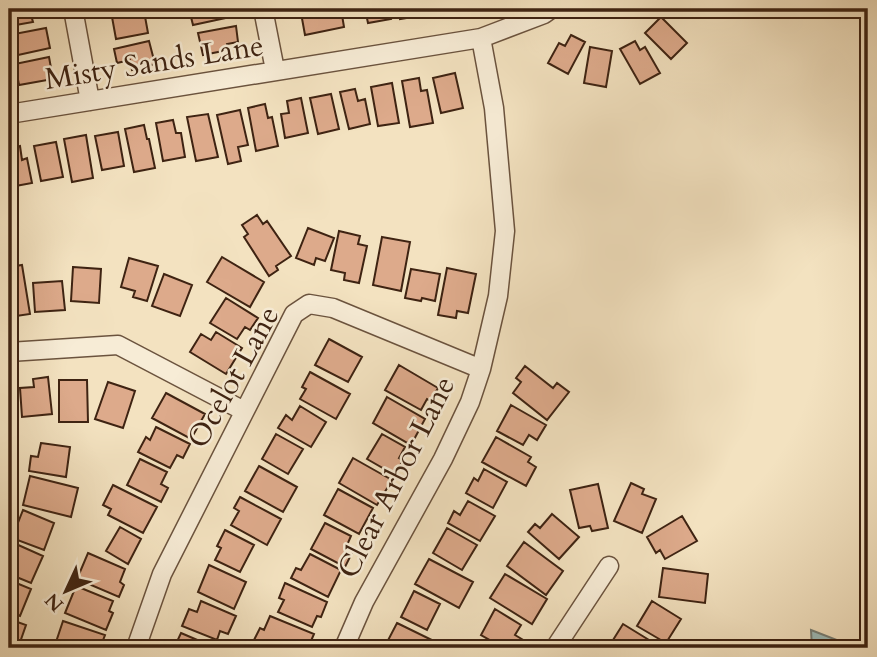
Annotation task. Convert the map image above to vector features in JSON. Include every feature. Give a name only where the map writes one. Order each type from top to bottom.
[{"type":"street","points":[[73,9],[90,101]]},
{"type":"street","points":[[263,9],[275,70]]},
{"type":"street","name":"Misty Sands Lane","points":[[9,114],[481,38],[551,9]]},
{"type":"street","name":"Clear Arbor Lane","points":[[344,648],[364,602],[443,459],[470,402],[481,369],[498,296],[505,231],[494,108],[481,38]]},
{"type":"street","name":"Ocelot Lane","points":[[136,648],[162,574],[295,314],[309,304],[333,308],[481,369]]},
{"type":"street","points":[[9,352],[118,345],[244,411]]},
{"type":"street","points":[[555,648],[609,566]]},
{"type":"water","points":[[811,630],[855,647],[856,648],[812,648]]},
{"type":"building","points":[[9,9],[43,9],[44,13],[31,15],[33,22],[10,26]]},
{"type":"building","points":[[189,9],[233,9],[235,16],[193,25]]},
{"type":"building","points":[[341,9],[344,27],[305,35],[301,13]]},
{"type":"building","points":[[365,9],[389,9],[391,19],[368,23]]},
{"type":"building","points":[[398,9],[411,9],[413,17],[400,19]]},
{"type":"building","points":[[144,11],[148,33],[116,39],[112,17]]},
{"type":"building","points":[[661,17],[687,43],[671,59],[645,33]]},
{"type":"building","points":[[236,26],[238,42],[227,44],[228,50],[203,55],[198,33]]},
{"type":"building","points":[[46,28],[50,48],[9,57],[9,35]]},
{"type":"building","points":[[571,35],[585,42],[568,74],[548,63],[559,43],[565,46]]},
{"type":"building","points":[[149,41],[155,64],[132,70],[130,60],[117,63],[114,49]]},
{"type":"building","points":[[635,41],[640,50],[645,47],[660,73],[640,84],[620,49]]},
{"type":"building","points":[[590,47],[612,51],[606,87],[584,83]]},
{"type":"building","points":[[49,57],[53,79],[19,85],[15,64]]},
{"type":"building","points":[[455,73],[463,108],[441,113],[433,78]]},
{"type":"building","points":[[419,78],[421,91],[427,90],[433,123],[410,127],[402,81]]},
{"type":"building","points":[[392,83],[399,123],[378,126],[371,87]]},
{"type":"building","points":[[355,89],[358,101],[365,99],[370,124],[349,129],[340,92]]},
{"type":"building","points":[[331,94],[339,129],[318,134],[310,98]]},
{"type":"building","points":[[301,98],[308,133],[285,138],[281,114],[289,113],[287,101]]},
{"type":"building","points":[[265,104],[268,118],[272,117],[278,146],[256,151],[248,108]]},
{"type":"building","points":[[240,110],[248,145],[238,147],[241,161],[228,164],[217,115]]},
{"type":"building","points":[[208,114],[218,157],[196,161],[187,117]]},
{"type":"building","points":[[173,120],[176,133],[181,133],[185,157],[163,161],[156,123]]},
{"type":"building","points":[[144,125],[155,168],[134,172],[125,129]]},
{"type":"building","points":[[118,132],[124,166],[102,170],[95,136]]},
{"type":"building","points":[[86,135],[93,178],[72,182],[64,139]]},
{"type":"building","points":[[56,142],[63,177],[41,181],[34,146]]},
{"type":"building","points":[[20,146],[22,160],[27,158],[32,183],[10,187],[9,149]]},
{"type":"building","points":[[257,215],[263,224],[267,221],[291,256],[276,266],[278,270],[269,276],[244,237],[248,234],[242,225]]},
{"type":"building","points":[[308,228],[334,238],[325,261],[316,258],[314,265],[296,258]]},
{"type":"building","points":[[339,231],[360,236],[358,244],[367,246],[359,283],[344,280],[345,273],[331,270]]},
{"type":"building","points":[[382,237],[410,242],[401,291],[373,285]]},
{"type":"building","points":[[222,257],[264,282],[250,307],[207,282]]},
{"type":"building","points":[[129,258],[158,266],[147,301],[133,297],[135,291],[121,287]]},
{"type":"building","points":[[22,265],[30,314],[9,317],[9,267]]},
{"type":"building","points":[[73,267],[101,269],[99,303],[71,301]]},
{"type":"building","points":[[447,268],[476,274],[468,313],[457,311],[456,318],[438,315]]},
{"type":"building","points":[[411,269],[440,274],[435,301],[405,298]]},
{"type":"building","points":[[164,274],[192,285],[180,316],[152,306]]},
{"type":"building","points":[[62,281],[65,310],[35,312],[33,283]]},
{"type":"building","points":[[226,298],[258,318],[250,330],[245,327],[237,339],[210,323]]},
{"type":"building","points":[[216,332],[242,348],[226,374],[190,352],[201,334],[211,340]]},
{"type":"building","points":[[329,339],[362,357],[348,382],[315,365]]},
{"type":"building","points":[[399,365],[438,388],[431,401],[427,399],[421,410],[385,390]]},
{"type":"building","points":[[525,366],[553,388],[557,383],[569,392],[547,420],[513,393],[521,382],[516,378]]},
{"type":"building","points":[[310,372],[350,394],[336,419],[300,399],[306,389],[302,387]]},
{"type":"building","points":[[48,377],[52,414],[22,417],[20,388],[34,387],[33,379]]},
{"type":"building","points":[[59,380],[87,380],[88,422],[59,422]]},
{"type":"building","points":[[108,382],[135,391],[123,428],[95,419]]},
{"type":"building","points":[[166,393],[205,414],[191,439],[152,418]]},
{"type":"building","points":[[387,397],[425,419],[411,445],[373,423]]},
{"type":"building","points":[[511,405],[546,425],[537,440],[529,435],[523,445],[497,431]]},
{"type":"building","points":[[300,406],[326,422],[311,447],[278,428],[286,415],[292,420]]},
{"type":"building","points":[[156,427],[190,444],[183,458],[177,455],[170,468],[138,452],[146,437],[150,440]]},
{"type":"building","points":[[276,434],[303,449],[288,474],[262,459]]},
{"type":"building","points":[[382,434],[405,447],[399,458],[403,460],[395,475],[367,459]]},
{"type":"building","points":[[496,437],[531,457],[528,462],[536,467],[526,486],[482,462]]},
{"type":"building","points":[[41,443],[70,447],[66,477],[29,471],[31,456],[38,457]]},
{"type":"building","points":[[353,458],[392,480],[377,505],[339,483]]},
{"type":"building","points":[[140,459],[167,472],[161,484],[168,488],[161,502],[127,485]]},
{"type":"building","points":[[259,466],[297,487],[283,512],[245,491]]},
{"type":"building","points":[[484,469],[507,482],[493,508],[466,493],[474,478],[478,481]]},
{"type":"building","points":[[30,476],[78,488],[71,517],[23,505]]},
{"type":"building","points":[[631,483],[644,489],[642,494],[656,499],[642,533],[614,521]]},
{"type":"building","points":[[598,484],[608,528],[592,531],[590,526],[579,528],[570,490]]},
{"type":"building","points":[[113,485],[157,507],[143,533],[108,515],[111,509],[103,505]]},
{"type":"building","points":[[338,489],[373,508],[359,534],[324,515]]},
{"type":"building","points":[[240,497],[281,519],[267,545],[231,525],[239,511],[234,508]]},
{"type":"building","points":[[468,501],[495,516],[480,541],[448,523],[454,511],[460,515]]},
{"type":"building","points":[[23,510],[54,523],[44,550],[12,538]]},
{"type":"building","points":[[552,514],[579,537],[559,559],[528,532],[535,524],[540,528]]},
{"type":"building","points":[[682,516],[697,541],[665,559],[660,550],[656,553],[647,537]]},
{"type":"building","points":[[325,523],[351,536],[347,545],[354,549],[345,567],[311,549]]},
{"type":"building","points":[[120,527],[141,539],[128,564],[106,551]]},
{"type":"building","points":[[447,528],[477,545],[462,570],[433,553]]},
{"type":"building","points":[[225,530],[254,545],[240,572],[215,560],[221,548],[217,546]]},
{"type":"building","points":[[524,542],[563,571],[546,595],[507,566]]},
{"type":"building","points":[[16,544],[43,556],[31,583],[9,574],[9,557]]},
{"type":"building","points":[[88,553],[125,569],[120,582],[124,585],[119,597],[77,579]]},
{"type":"building","points":[[310,554],[341,570],[328,597],[291,578],[296,568],[301,570]]},
{"type":"building","points":[[429,559],[473,582],[459,608],[415,584]]},
{"type":"building","points":[[209,565],[246,582],[234,609],[198,592]]},
{"type":"building","points":[[663,568],[708,574],[705,603],[659,597]]},
{"type":"building","points":[[505,574],[547,599],[532,624],[490,598]]},
{"type":"building","points":[[9,580],[31,589],[20,616],[9,612]]},
{"type":"building","points":[[285,583],[327,602],[321,617],[317,616],[312,627],[278,612],[284,600],[279,598]]},
{"type":"building","points":[[76,586],[113,601],[109,611],[113,613],[106,630],[65,613]]},
{"type":"building","points":[[414,591],[440,604],[427,630],[401,617]]},
{"type":"building","points":[[201,601],[236,616],[228,634],[220,631],[217,640],[182,626],[189,609],[197,612]]},
{"type":"building","points":[[652,601],[681,619],[666,643],[637,626]]},
{"type":"building","points":[[495,609],[521,625],[515,635],[525,641],[520,648],[504,648],[481,635]]},
{"type":"building","points":[[270,616],[314,634],[308,648],[274,648],[254,640],[260,628],[264,630]]},
{"type":"building","points":[[9,619],[26,625],[18,648],[9,648]]},
{"type":"building","points":[[63,621],[105,635],[100,648],[54,648]]},
{"type":"building","points":[[397,623],[440,644],[438,648],[384,648]]},
{"type":"building","points":[[623,624],[662,648],[608,648]]},
{"type":"building","points":[[181,633],[216,648],[174,648]]}]
